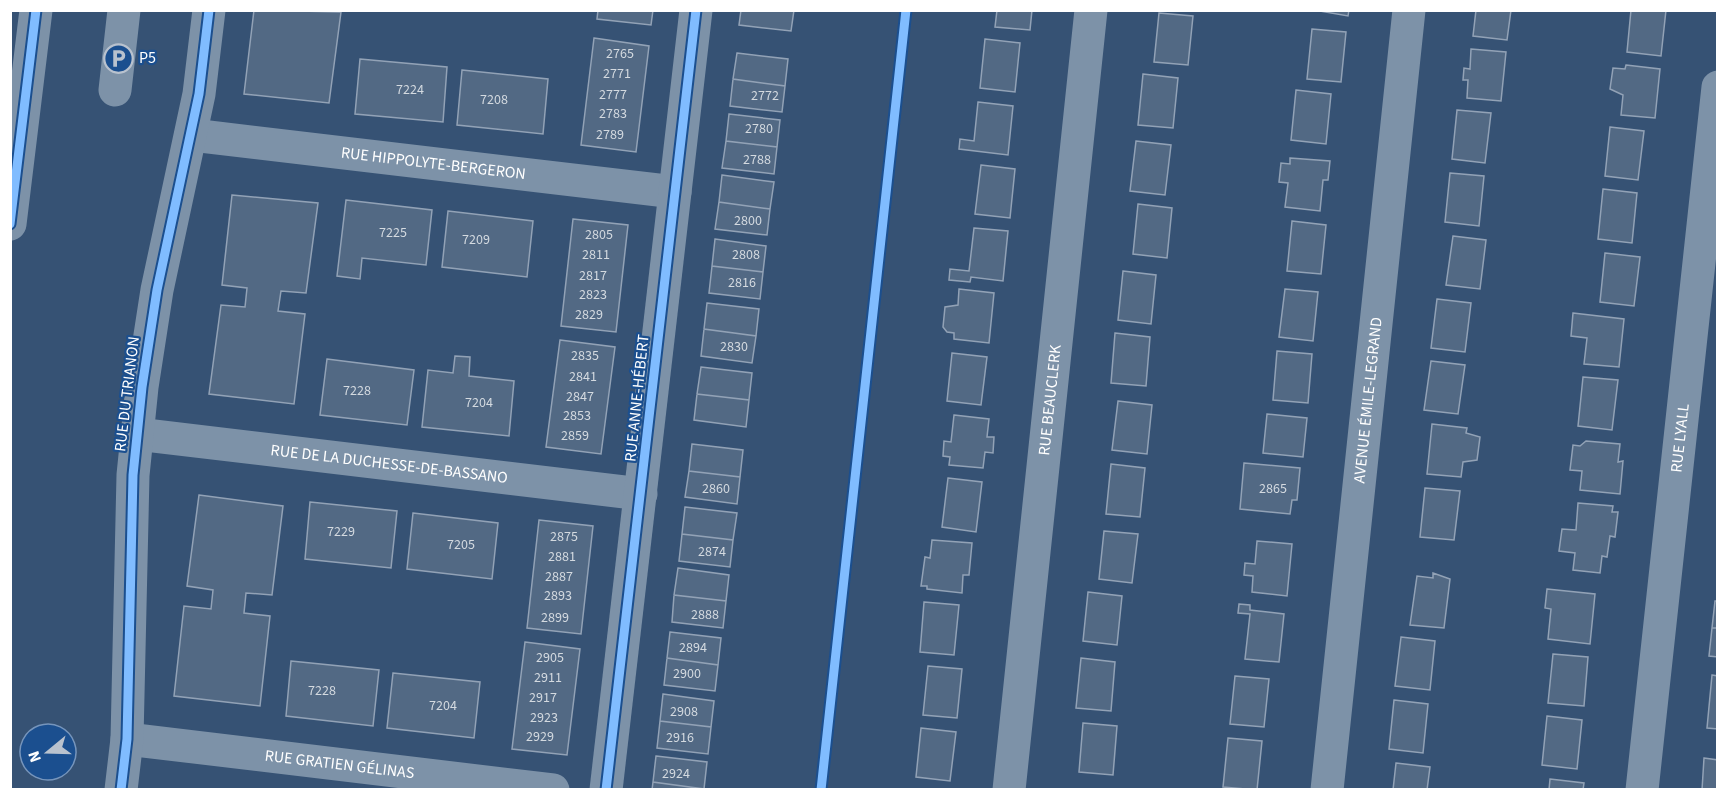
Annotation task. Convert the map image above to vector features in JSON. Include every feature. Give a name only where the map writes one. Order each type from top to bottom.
[{"type":"street","points":[[10,224],[36,10]]},
{"type":"street","points":[[115,90],[124,10]]},
{"type":"street","name":"RUE DU TRIANON","points":[[121,788],[127,739],[130,523],[137,434],[157,290],[192,135],[209,10]]},
{"type":"street","name":"RUE ANNE-HÉBERT","points":[[606,789],[696,10]]},
{"type":"street","name":"RUE BEAUCLERK","points":[[1009,789],[1091,10]]},
{"type":"street","name":"AVENUE ÉMILE-LEGRAND","points":[[1327,789],[1409,10]]},
{"type":"street","name":"RUE LYALL","points":[[1642,789],[1718,87]]},
{"type":"street","name":"RUE HIPPOLYTE-BERGERON","points":[[192,135],[675,192]]},
{"type":"street","name":"RUE DE LA DUCHESSE-DE-BASSANO","points":[[137,434],[641,494]]},
{"type":"street","name":"RUE GRATIEN GÉLINAS","points":[[127,739],[553,789]]},
{"type":"building","points":[[254,10],[341,12],[329,103],[244,94]]},
{"type":"building","points":[[598,10],[653,10],[651,25],[597,19]]},
{"type":"building","points":[[741,10],[794,10],[791,31],[739,25]]},
{"type":"building","points":[[997,10],[1032,10],[1030,30],[995,27]]},
{"type":"building","points":[[1314,10],[1349,10],[1348,16]]},
{"type":"building","points":[[1476,10],[1511,10],[1507,40],[1473,36]]},
{"type":"building","points":[[1631,10],[1666,10],[1661,56],[1627,52]]},
{"type":"building","points":[[1159,13],[1193,16],[1188,65],[1154,62]]},
{"type":"building","points":[[1312,29],[1346,32],[1341,82],[1307,79]]},
{"type":"building","points":[[594,38],[649,46],[636,152],[581,145]]},
{"type":"building","points":[[985,39],[1020,43],[1015,92],[980,88]]},
{"type":"building","points":[[1471,49],[1506,52],[1501,101],[1467,98],[1468,80],[1463,80],[1464,68],[1470,69]]},
{"type":"building","points":[[737,53],[788,59],[785,86],[733,79]]},
{"type":"building","points":[[360,59],[447,67],[443,122],[355,114]]},
{"type":"building","points":[[1626,65],[1660,69],[1655,118],[1621,115],[1623,95],[1610,89],[1613,68],[1625,69]]},
{"type":"building","points":[[462,70],[548,79],[543,134],[457,125]]},
{"type":"building","points":[[1143,74],[1178,78],[1173,128],[1138,125]]},
{"type":"building","points":[[733,79],[785,86],[782,112],[730,106]]},
{"type":"building","points":[[1296,90],[1331,94],[1326,144],[1291,140]]},
{"type":"building","points":[[978,102],[1013,106],[1008,155],[959,149],[960,139],[974,141]]},
{"type":"building","points":[[1457,110],[1491,113],[1485,163],[1452,159]]},
{"type":"building","points":[[729,114],[780,120],[777,147],[726,141]]},
{"type":"building","points":[[1610,127],[1644,131],[1638,180],[1605,176]]},
{"type":"building","points":[[726,141],[777,147],[774,174],[722,168]]},
{"type":"building","points":[[1136,141],[1171,145],[1165,195],[1130,191]]},
{"type":"building","points":[[1290,158],[1330,161],[1328,180],[1323,180],[1320,211],[1285,207],[1288,183],[1279,182],[1281,163],[1290,164]]},
{"type":"building","points":[[981,165],[1015,169],[1010,218],[975,214]]},
{"type":"building","points":[[1450,173],[1484,176],[1479,226],[1445,222]]},
{"type":"building","points":[[722,175],[774,182],[770,209],[719,202]]},
{"type":"building","points":[[1603,189],[1637,193],[1632,243],[1598,239]]},
{"type":"building","points":[[232,195],[318,203],[306,293],[281,291],[278,311],[305,314],[294,404],[209,394],[221,305],[245,307],[247,288],[222,285]]},
{"type":"building","points":[[346,200],[432,210],[426,265],[362,258],[360,279],[337,276]]},
{"type":"building","points":[[719,202],[770,209],[767,235],[715,229]]},
{"type":"building","points":[[1138,204],[1172,208],[1167,258],[1133,254]]},
{"type":"building","points":[[448,211],[533,221],[527,277],[442,267]]},
{"type":"building","points":[[573,219],[628,225],[616,332],[561,326]]},
{"type":"building","points":[[1292,221],[1326,225],[1321,274],[1287,271]]},
{"type":"building","points":[[974,228],[1008,231],[1003,281],[971,277],[970,282],[949,280],[950,269],[969,271]]},
{"type":"building","points":[[1453,236],[1486,240],[1480,289],[1446,285]]},
{"type":"building","points":[[715,239],[766,246],[763,272],[712,266]]},
{"type":"building","points":[[1605,253],[1640,257],[1634,306],[1600,302]]},
{"type":"building","points":[[712,266],[763,272],[760,299],[709,293]]},
{"type":"building","points":[[1123,271],[1156,275],[1151,324],[1118,320]]},
{"type":"building","points":[[959,289],[994,293],[989,343],[954,339],[954,333],[947,332],[943,327],[945,307],[958,305]]},
{"type":"building","points":[[1285,289],[1318,292],[1313,341],[1279,337]]},
{"type":"building","points":[[1437,299],[1471,303],[1465,352],[1431,348]]},
{"type":"building","points":[[707,303],[759,309],[756,336],[704,329]]},
{"type":"building","points":[[1573,313],[1624,319],[1619,367],[1584,364],[1587,338],[1571,336]]},
{"type":"building","points":[[704,329],[756,336],[752,363],[701,356]]},
{"type":"building","points":[[1115,333],[1150,337],[1146,386],[1111,383]]},
{"type":"building","points":[[560,340],[615,347],[601,454],[546,447]]},
{"type":"building","points":[[1277,351],[1312,354],[1308,403],[1273,400]]},
{"type":"building","points":[[952,353],[987,357],[981,405],[947,401]]},
{"type":"building","points":[[455,356],[470,357],[469,376],[514,381],[509,436],[422,427],[428,370],[453,373]]},
{"type":"building","points":[[327,359],[414,370],[407,425],[320,415]]},
{"type":"building","points":[[1431,361],[1465,365],[1458,414],[1424,410]]},
{"type":"building","points":[[701,367],[752,373],[749,400],[697,394]]},
{"type":"building","points":[[1583,377],[1618,380],[1612,430],[1578,426]]},
{"type":"building","points":[[697,394],[749,400],[746,427],[694,420]]},
{"type":"building","points":[[1118,401],[1152,405],[1147,454],[1112,450]]},
{"type":"building","points":[[1267,414],[1307,418],[1303,457],[1263,453]]},
{"type":"building","points":[[954,415],[989,419],[987,437],[994,437],[993,453],[985,452],[983,468],[949,465],[950,457],[943,456],[944,441],[951,442]]},
{"type":"building","points":[[1432,424],[1467,428],[1466,433],[1480,437],[1477,460],[1463,462],[1461,477],[1427,474]]},
{"type":"building","points":[[1586,441],[1620,444],[1618,462],[1623,461],[1620,494],[1580,490],[1582,471],[1570,470],[1573,445],[1580,446]]},
{"type":"building","points":[[692,444],[743,450],[740,477],[689,471]]},
{"type":"building","points":[[1244,463],[1300,468],[1297,500],[1292,500],[1290,514],[1240,509]]},
{"type":"building","points":[[1111,464],[1145,468],[1140,517],[1106,514]]},
{"type":"building","points":[[689,471],[740,477],[737,504],[685,497]]},
{"type":"building","points":[[948,478],[982,482],[976,532],[942,527]]},
{"type":"building","points":[[1425,488],[1460,491],[1454,540],[1420,537]]},
{"type":"building","points":[[199,495],[283,506],[272,595],[246,593],[244,613],[270,616],[260,706],[174,696],[184,606],[211,609],[213,590],[187,586]]},
{"type":"building","points":[[310,502],[397,511],[391,568],[305,559]]},
{"type":"building","points":[[1578,503],[1613,506],[1612,512],[1618,512],[1615,537],[1610,536],[1607,557],[1602,556],[1600,573],[1573,570],[1575,553],[1559,551],[1562,529],[1576,530]]},
{"type":"building","points":[[685,507],[737,513],[733,540],[682,534]]},
{"type":"building","points":[[413,513],[498,523],[492,579],[407,569]]},
{"type":"building","points":[[539,520],[593,526],[581,634],[527,628]]},
{"type":"building","points":[[1104,531],[1138,534],[1132,583],[1099,579]]},
{"type":"building","points":[[682,534],[733,540],[730,567],[679,561]]},
{"type":"building","points":[[932,540],[972,543],[969,575],[963,575],[962,593],[927,589],[927,586],[921,586],[925,557],[930,558]]},
{"type":"building","points":[[1257,541],[1292,544],[1287,596],[1252,592],[1253,576],[1244,575],[1245,563],[1255,564]]},
{"type":"building","points":[[678,568],[729,575],[726,601],[674,595]]},
{"type":"building","points":[[1433,573],[1450,579],[1444,628],[1410,625],[1417,576],[1433,578]]},
{"type":"building","points":[[1547,589],[1595,594],[1590,644],[1548,639],[1551,609],[1545,608]]},
{"type":"building","points":[[1088,592],[1122,596],[1117,645],[1083,641]]},
{"type":"building","points":[[674,595],[726,601],[723,628],[672,622]]},
{"type":"building","points":[[1715,601],[1718,601],[1718,628],[1712,628]]},
{"type":"building","points":[[924,602],[959,605],[954,655],[920,652]]},
{"type":"building","points":[[1239,604],[1250,605],[1250,610],[1284,614],[1279,662],[1245,659],[1250,614],[1238,613]]},
{"type":"building","points":[[1712,628],[1718,628],[1718,657],[1709,656]]},
{"type":"building","points":[[670,632],[721,638],[718,665],[667,658]]},
{"type":"building","points":[[1401,637],[1435,641],[1430,690],[1395,686]]},
{"type":"building","points":[[525,642],[580,649],[567,755],[512,749]]},
{"type":"building","points":[[1553,654],[1588,657],[1584,706],[1548,703]]},
{"type":"building","points":[[667,658],[718,665],[715,691],[664,685]]},
{"type":"building","points":[[1081,658],[1115,662],[1111,711],[1076,708]]},
{"type":"building","points":[[291,661],[379,670],[373,726],[286,716]]},
{"type":"building","points":[[928,666],[962,669],[957,718],[923,715]]},
{"type":"building","points":[[393,673],[480,682],[474,738],[387,728]]},
{"type":"building","points":[[1712,675],[1718,676],[1718,729],[1707,728]]},
{"type":"building","points":[[1235,676],[1269,679],[1264,727],[1230,724]]},
{"type":"building","points":[[663,694],[714,701],[711,727],[660,721]]},
{"type":"building","points":[[1394,700],[1428,704],[1423,753],[1389,749]]},
{"type":"building","points":[[1547,716],[1582,720],[1577,769],[1542,765]]},
{"type":"building","points":[[660,721],[711,727],[708,754],[657,748]]},
{"type":"building","points":[[1083,723],[1117,726],[1113,775],[1079,772]]},
{"type":"building","points":[[921,728],[956,732],[950,781],[916,777]]},
{"type":"building","points":[[1228,738],[1262,741],[1257,790],[1223,787]]},
{"type":"building","points":[[656,756],[707,762],[704,789],[653,782]]},
{"type":"building","points":[[1704,758],[1718,760],[1718,790],[1702,790]]},
{"type":"building","points":[[1396,763],[1430,767],[1427,790],[1393,790]]},
{"type":"building","points":[[1550,779],[1584,783],[1583,790],[1549,790]]},
{"type":"building","points":[[653,782],[704,789],[704,790],[652,790]]},
{"type":"cycle path","points":[[10,224],[36,10]]},
{"type":"cycle path","points":[[121,790],[127,739],[133,475],[142,387],[157,290],[199,94],[209,10]]},
{"type":"cycle path","points":[[606,790],[696,10]]},
{"type":"cycle path","points":[[821,790],[906,10]]},
{"type":"place","name":"P5","points":[[118,58]]}]
